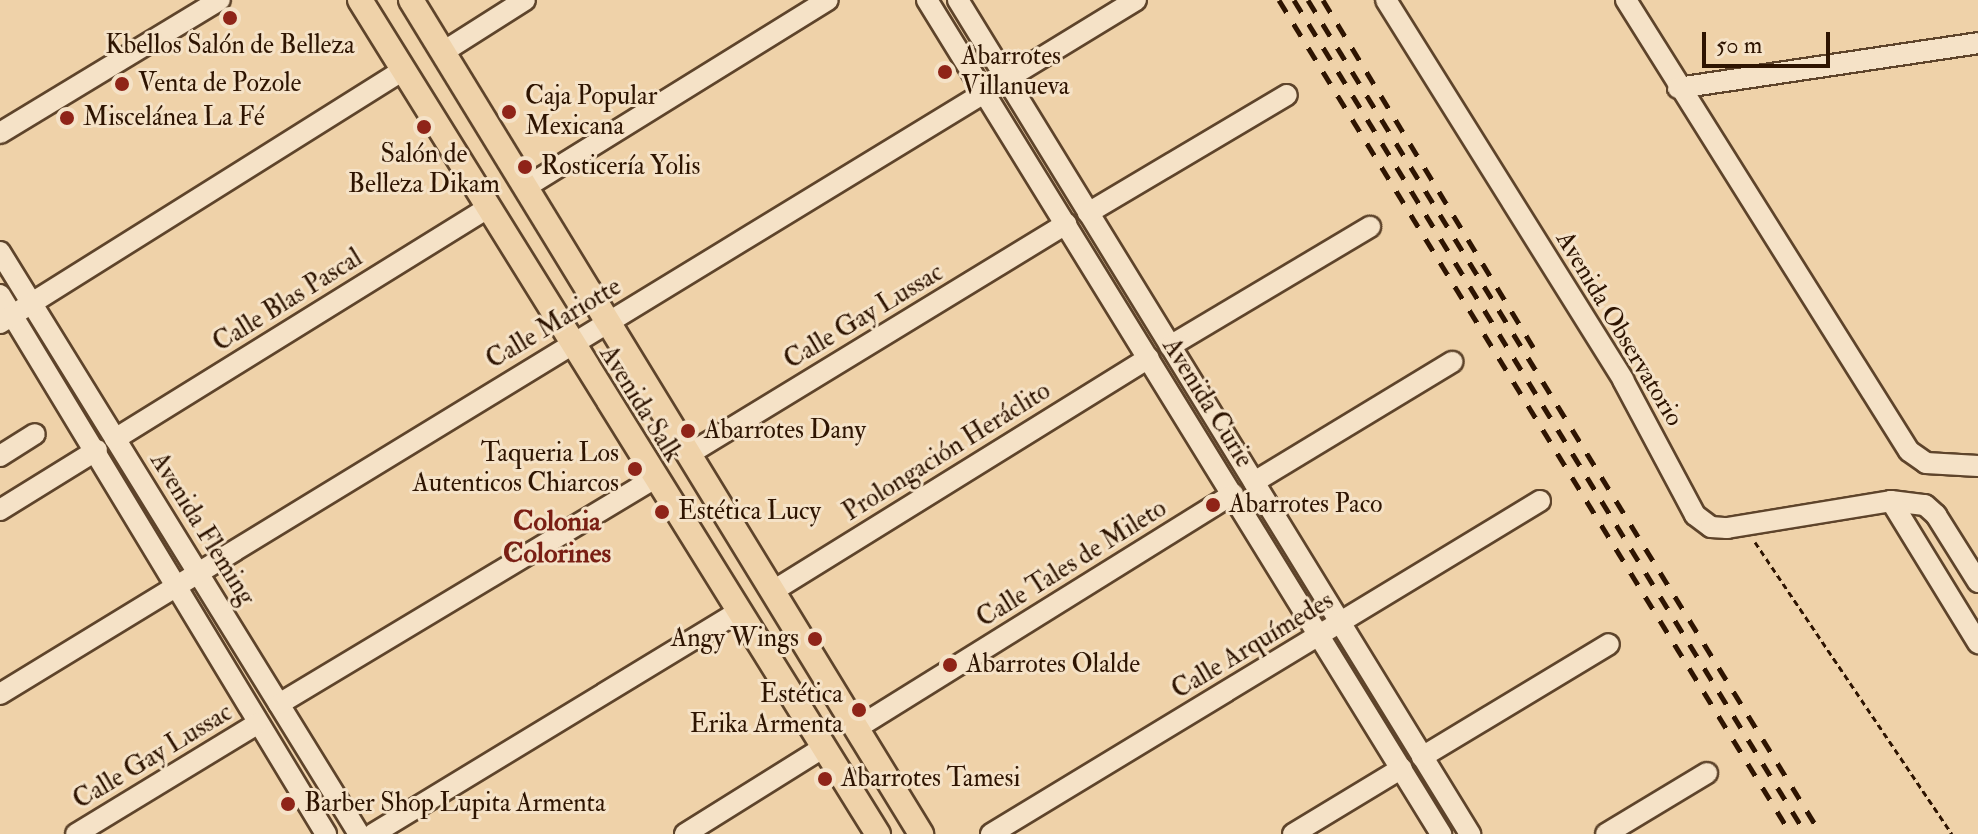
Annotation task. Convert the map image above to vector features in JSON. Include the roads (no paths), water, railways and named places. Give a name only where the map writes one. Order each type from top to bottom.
[{"type":"main road","name":"Avenida Salk","points":[[360,0],[653,479],[740,611],[878,834]]},
{"type":"main road","name":"Avenida Salk","points":[[411,0],[921,834]]},
{"type":"street","points":[[0,133],[220,0]]},
{"type":"street","points":[[443,52],[525,0]]},
{"type":"street","points":[[526,187],[828,0]]},
{"type":"street","name":"Avenida Curie","points":[[927,0],[1441,834]]},
{"type":"street","name":"Avenida Curie","points":[[958,0],[1470,834]]},
{"type":"street","name":"Calle Mariotte","points":[[0,694],[1136,0]]},
{"type":"street","name":"Avenida Observatorio","points":[[1386,0],[1623,380],[1695,515],[1711,527],[1744,526],[1891,501],[1925,505],[1936,515],[1978,582]]},
{"type":"street","points":[[1626,0],[1678,88],[1909,451],[1926,463],[1978,466]]},
{"type":"street","points":[[1678,88],[1978,43]]},
{"type":"street","points":[[6,319],[403,70]]},
{"type":"street","points":[[1088,213],[1287,95]]},
{"type":"street","name":"Calle Blas Pascal","points":[[115,439],[487,208]]},
{"type":"street","name":"Calle Gay Lussac","points":[[689,454],[1066,224]]},
{"type":"street","points":[[1170,346],[1370,227]]},
{"type":"street","name":"Avenida Fleming","points":[[0,252],[359,834]]},
{"type":"street","name":"Avenida Fleming","points":[[0,295],[6,319],[97,450],[174,586],[326,834]]},
{"type":"street","name":"Prolongación Heráclito","points":[[773,591],[1149,358]]},
{"type":"street","points":[[1254,482],[1452,362]]},
{"type":"street","points":[[0,456],[35,434]]},
{"type":"street","points":[[0,510],[97,450]]},
{"type":"street","points":[[279,704],[653,479]]},
{"type":"street","name":"Calle Tales de Mileto","points":[[857,728],[1233,494]]},
{"type":"street","name":"Calle Arquímedes","points":[[991,834],[1540,501]]},
{"type":"street","points":[[1891,501],[1978,643]]},
{"type":"street","points":[[373,834],[740,611]]},
{"type":"street","points":[[1422,757],[1609,644]]},
{"type":"street","name":"Calle Gay Lussac","points":[[76,834],[257,724]]},
{"type":"street","points":[[685,834],[824,747]]},
{"type":"street","points":[[1293,834],[1402,768]]},
{"type":"street","points":[[1606,834],[1707,773]]},
{"type":"railway","points":[[1279,0],[1791,834]]},
{"type":"railway","points":[[1294,0],[1806,834]]},
{"type":"railway","points":[[1308,0],[1821,834]]},
{"type":"railway","points":[[1323,0],[1533,347]]},
{"type":"place","name":"Kbellos Salón de Belleza","points":[[230,18]]},
{"type":"place","name":"Abarrotes Villanueva","points":[[945,72]]},
{"type":"place","name":"Venta de Pozole","points":[[122,84]]},
{"type":"place","name":"Caja Popular Mexicana","points":[[509,112]]},
{"type":"place","name":"Miscelánea La Fé","points":[[67,118]]},
{"type":"place","name":"Salón de Belleza Dikam","points":[[424,127]]},
{"type":"place","name":"Rosticería Yolis","points":[[525,167]]},
{"type":"place","name":"Abarrotes Dany","points":[[688,431]]},
{"type":"place","name":"Taqueria Los Autenticos Chiarcos","points":[[635,469]]},
{"type":"place","name":"Abarrotes Paco","points":[[1213,505]]},
{"type":"place","name":"Estética Lucy","points":[[662,512]]},
{"type":"place","name":"Angy Wings","points":[[815,639]]},
{"type":"place","name":"Abarrotes Olalde","points":[[950,665]]},
{"type":"place","name":"Estética Erika Armenta","points":[[859,710]]},
{"type":"place","name":"Abarrotes Tamesi","points":[[825,779]]},
{"type":"place","name":"Barber Shop Lupita Armenta","points":[[288,804]]},
{"type":"district","name":"Colonia Colorines","points":[[557,538]]}]
